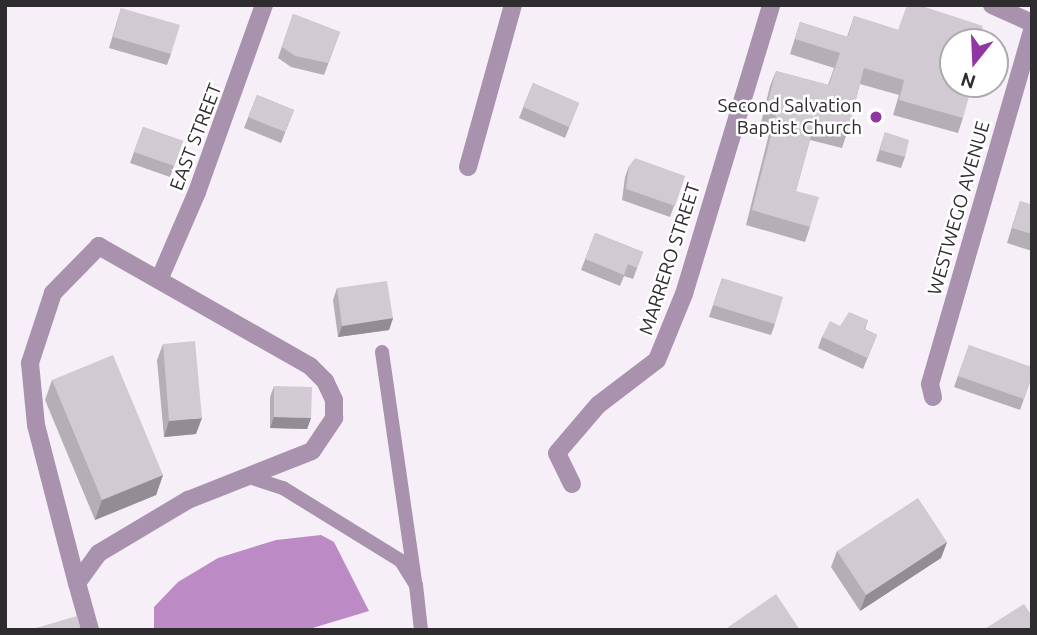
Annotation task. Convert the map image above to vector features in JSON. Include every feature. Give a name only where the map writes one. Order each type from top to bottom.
[{"type":"street","name":"EAST STREET","points":[[159,280],[192,205],[264,5]]},
{"type":"street","points":[[468,167],[513,5]]},
{"type":"street","name":"MARRERO STREET","points":[[572,484],[556,453],[598,405],[657,360],[684,294],[771,5]]},
{"type":"street","points":[[992,5],[1032,23]]},
{"type":"street","name":"WESTWEGO AVENUE","points":[[933,397],[930,384],[1032,31]]},
{"type":"street","points":[[77,583],[99,553],[188,500],[312,451],[334,418],[334,400],[325,382],[310,366],[99,246],[53,293],[30,363],[36,425],[77,583],[90,630]]},
{"type":"lane","points":[[382,352],[421,630]]},
{"type":"lane","points":[[246,475],[283,488],[401,561],[416,585]]},
{"type":"shaded area","points":[[321,535],[334,542],[369,611],[306,630],[154,630],[154,607],[178,582],[218,558],[276,540]]},
{"type":"building","points":[[907,5],[919,5],[983,26],[939,28],[939,98],[969,98],[963,118],[899,100],[904,80],[864,68],[847,133],[814,124],[796,191],[819,197],[810,227],[752,210],[776,115],[765,112],[776,71],[829,85],[840,53],[795,39],[800,22],[848,37],[854,16],[898,30]]},
{"type":"building","points":[[121,8],[180,25],[171,54],[113,37]]},
{"type":"building","points":[[293,14],[340,32],[328,63],[295,56],[282,47]]},
{"type":"building","points":[[533,83],[579,103],[569,127],[523,107]]},
{"type":"building","points":[[257,95],[294,110],[285,132],[248,117]]},
{"type":"building","points":[[143,127],[183,141],[174,166],[134,152]]},
{"type":"building","points":[[885,132],[909,140],[905,157],[880,150]]},
{"type":"building","points":[[635,158],[685,176],[675,206],[626,189],[629,166]]},
{"type":"building","points":[[1020,201],[1032,205],[1032,234],[1012,228]]},
{"type":"building","points":[[595,233],[643,252],[637,268],[628,264],[624,275],[585,259]]},
{"type":"building","points":[[722,278],[783,297],[775,324],[713,305]]},
{"type":"building","points":[[387,281],[393,318],[342,326],[337,288]]},
{"type":"building","points":[[849,312],[868,320],[864,329],[877,335],[867,358],[822,337],[830,321],[840,326]]},
{"type":"building","points":[[195,341],[202,418],[169,421],[163,344]]},
{"type":"building","points":[[969,345],[1032,367],[1032,376],[1024,399],[958,376]]},
{"type":"building","points":[[113,355],[163,475],[102,500],[52,380]]},
{"type":"building","points":[[274,386],[312,387],[311,418],[274,417]]},
{"type":"building","points":[[918,498],[947,542],[866,595],[837,551]]},
{"type":"building","points":[[776,594],[800,630],[724,630]]},
{"type":"building","points":[[1024,604],[1032,616],[1032,630],[983,630]]},
{"type":"building","points":[[77,616],[81,630],[36,628]]},
{"type":"place","name":"Second Salvation Baptist Church","points":[[876,117]]}]
